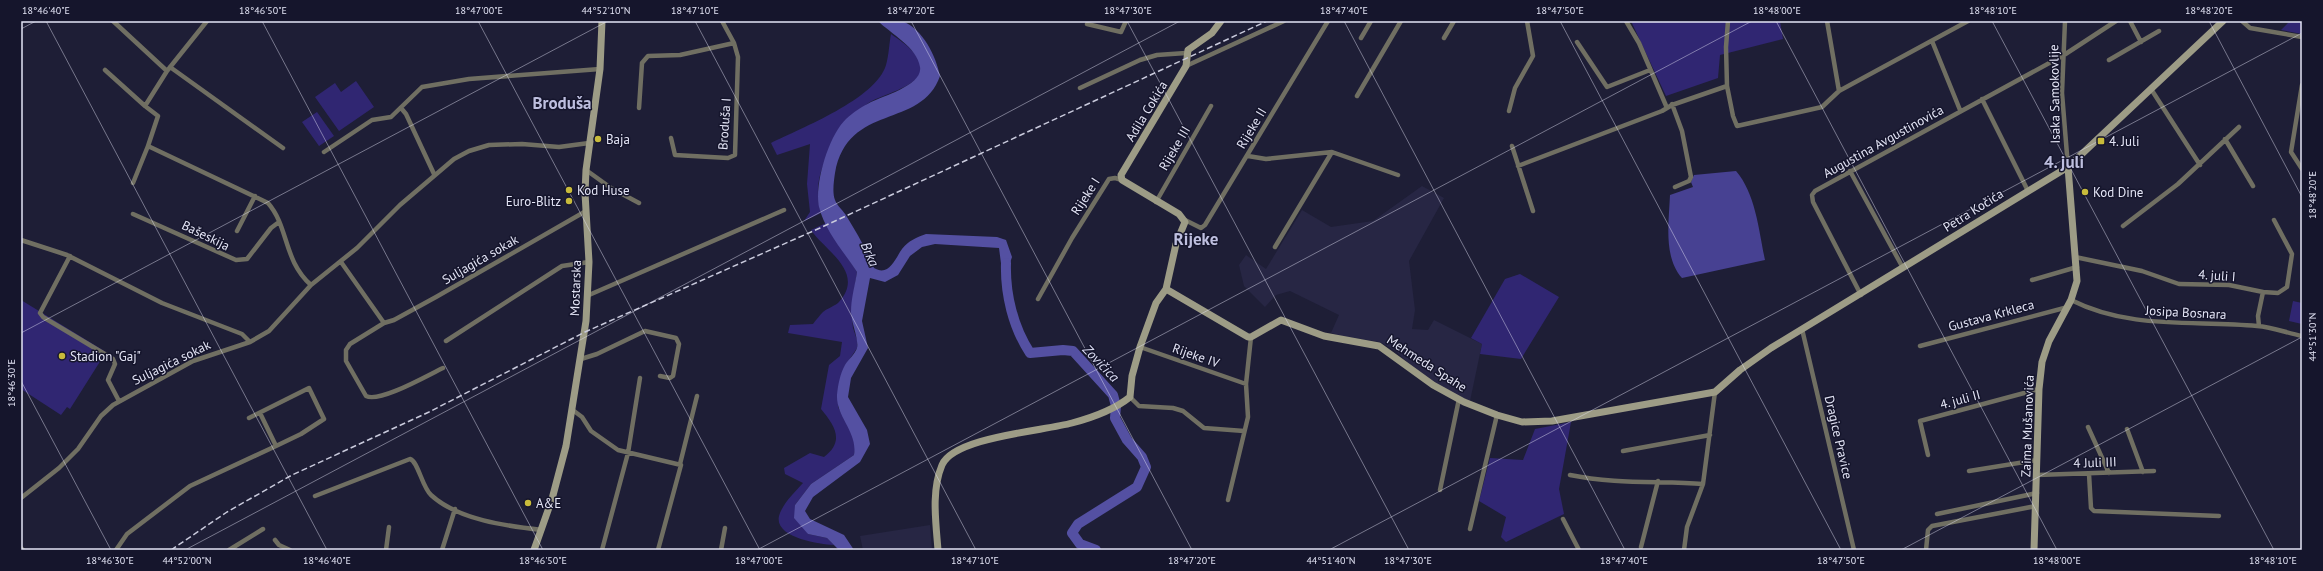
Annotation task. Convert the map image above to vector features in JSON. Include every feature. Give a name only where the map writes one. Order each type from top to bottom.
[{"type":"street","points":[[112,21],[168,69],[283,148]]},
{"type":"street","points":[[145,106],[168,69],[207,21]]},
{"type":"street","name":"Mostarska","points":[[534,550],[542,530],[560,472],[574,411],[581,359],[589,295],[586,170],[600,69],[602,21]]},
{"type":"street","name":"Broduša I","points":[[671,138],[675,155],[728,158],[735,155],[738,57],[734,43],[722,21]]},
{"type":"street","points":[[1086,24],[1121,32],[1126,21]]},
{"type":"street","points":[[1080,88],[1140,60],[1157,55],[1186,52],[1212,33],[1221,21]]},
{"type":"street","points":[[1186,52],[1186,66],[1284,21]]},
{"type":"street","name":"Rijeke II","points":[[1183,219],[1203,227],[1248,156],[1328,21]]},
{"type":"street","points":[[1361,38],[1371,21]]},
{"type":"street","points":[[1357,96],[1401,21]]},
{"type":"street","points":[[1444,38],[1454,21]]},
{"type":"street","points":[[1509,111],[1515,88],[1533,56],[1527,21]]},
{"type":"street","points":[[1626,21],[1639,43],[1667,108]]},
{"type":"street","points":[[1728,21],[1726,47],[1727,86],[1733,116],[1737,126],[1822,107],[1839,91],[1932,42],[1968,21]]},
{"type":"street","points":[[1827,21],[1839,91]]},
{"type":"street","name":"Isaka Samokovlije","points":[[2065,21],[2064,131],[2068,167]]},
{"type":"street","name":"Augustina Avgustinovića","points":[[1861,294],[1812,197],[1815,191],[1960,110],[2064,55],[2116,21]]},
{"type":"street","points":[[2130,21],[2141,42]]},
{"type":"street","name":"Petra Kočića","points":[[1715,392],[1756,358],[2068,167],[2223,21]]},
{"type":"street","points":[[2242,21],[2250,28],[2302,37]]},
{"type":"street","points":[[2109,60],[2159,31]]},
{"type":"street","points":[[1577,42],[1607,87],[1650,70]]},
{"type":"street","points":[[1932,42],[1960,110]]},
{"type":"street","points":[[639,108],[642,63],[648,56],[680,55],[734,43]]},
{"type":"street","name":"Adila Cokića","points":[[1122,180],[1121,175],[1186,66]]},
{"type":"street","points":[[324,152],[372,120],[386,119],[401,108],[419,89],[425,87],[469,79],[600,69]]},
{"type":"street","points":[[105,70],[158,116],[148,146],[133,182]]},
{"type":"street","points":[[2302,85],[2291,152],[2302,169]]},
{"type":"street","points":[[1518,166],[1662,111],[1672,104],[1727,86]]},
{"type":"street","points":[[2151,89],[2200,165]]},
{"type":"street","points":[[1982,99],[2028,191]]},
{"type":"street","points":[[1672,104],[1682,131],[1691,178],[1689,181],[1675,187]]},
{"type":"street","name":"Rijeke III","points":[[1156,202],[1211,106]]},
{"type":"street","points":[[401,108],[408,119],[434,174]]},
{"type":"street","points":[[2123,226],[2178,184],[2239,127]]},
{"type":"street","points":[[2225,139],[2253,186]]},
{"type":"street","name":"Suljagića sokak","points":[[21,498],[59,468],[78,448],[101,416],[119,401],[193,362],[250,342],[269,331],[311,285],[341,262],[434,174],[454,159],[469,151],[489,145],[508,143],[560,147],[589,143]]},
{"type":"street","points":[[148,146],[268,203],[279,222],[291,259],[296,269],[311,285]]},
{"type":"street","points":[[1512,146],[1533,211]]},
{"type":"street","points":[[1248,156],[1273,158],[1332,152],[1398,175]]},
{"type":"street","points":[[1275,247],[1332,152]]},
{"type":"street","name":"Zaima Mušanovića","points":[[2034,550],[2037,493],[2039,389],[2042,362],[2049,341],[2070,304],[2077,281],[2068,167]]},
{"type":"street","points":[[586,170],[611,188],[640,203]]},
{"type":"street","points":[[1850,171],[1903,268]]},
{"type":"street","name":"Rijeke I","points":[[1038,299],[1072,238],[1109,179],[1115,178],[1122,180],[1183,219]]},
{"type":"street","points":[[237,231],[255,196]]},
{"type":"street","points":[[589,295],[784,210]]},
{"type":"street","name":"Suljagića sokak","points":[[443,368],[392,392],[374,398],[366,396],[346,361],[346,350],[350,344],[384,323],[394,320],[436,297],[586,211]]},
{"type":"street","name":"Bašeskija","points":[[134,214],[236,260],[246,259],[271,228],[279,222]]},
{"type":"street","points":[[1129,398],[1132,376],[1140,347],[1149,320],[1166,289],[1176,244],[1184,226],[1183,219]]},
{"type":"street","name":"4. juli I","points":[[2075,257],[2142,270],[2179,284],[2229,285],[2263,292],[2281,292],[2286,288],[2292,254],[2274,220]]},
{"type":"street","points":[[21,240],[70,256],[162,303],[242,334],[250,342]]},
{"type":"street","points":[[70,256],[40,313],[44,318],[113,359],[115,364],[108,380],[119,401]]},
{"type":"street","points":[[341,262],[384,323]]},
{"type":"street","points":[[446,341],[562,266],[589,262]]},
{"type":"street","points":[[2032,280],[2077,267]]},
{"type":"street","points":[[1166,289],[1225,325],[1251,338],[1246,384],[1248,417],[1228,500]]},
{"type":"street","points":[[2259,326],[2258,316],[2263,292]]},
{"type":"street","name":"Josipa Bosnara","points":[[2070,304],[2103,314],[2141,321],[2180,324],[2259,326],[2302,336]]},
{"type":"street","name":"Gustava Krkleca","points":[[1920,346],[2070,304]]},
{"type":"street","name":"Mehmeda Spahe","points":[[1251,338],[1281,320],[1324,336],[1371,343],[1390,352],[1433,385],[1459,399],[1497,415],[1522,422],[1552,421],[1715,392]]},
{"type":"street","name":"Dragice Pravice","points":[[1802,329],[1854,550]]},
{"type":"street","points":[[581,359],[597,354],[645,331],[650,331],[676,338],[679,344],[673,376],[670,378],[660,376]]},
{"type":"street","name":"Rijeke IV","points":[[1140,347],[1246,384]]},
{"type":"street","points":[[602,550],[628,453],[640,378]]},
{"type":"street","points":[[116,550],[127,534],[190,486],[301,434],[324,419],[309,388],[249,418]]},
{"type":"street","name":"4. juli II","points":[[1928,455],[1920,421],[2039,389]]},
{"type":"street","points":[[1684,550],[1687,527],[1703,484],[1715,392]]},
{"type":"street","points":[[658,550],[681,471],[680,464],[697,396]]},
{"type":"street","points":[[938,550],[935,498],[937,481],[942,464],[950,454],[976,443],[1072,423],[1110,408],[1129,398]]},
{"type":"street","points":[[1129,398],[1139,406],[1173,408],[1183,411],[1204,428],[1244,431]]},
{"type":"street","points":[[1440,490],[1459,399]]},
{"type":"street","points":[[574,411],[582,417],[591,431],[618,450],[680,464]]},
{"type":"street","points":[[260,413],[276,446]]},
{"type":"street","points":[[1470,529],[1497,415]]},
{"type":"street","points":[[2088,427],[2109,473]]},
{"type":"street","points":[[2127,429],[2142,472]]},
{"type":"street","points":[[1623,451],[1710,434]]},
{"type":"street","points":[[315,496],[410,459],[416,463],[422,484],[430,495],[455,509],[486,521],[542,530]]},
{"type":"street","points":[[1969,471],[2037,460]]},
{"type":"street","name":"4 Juli III","points":[[2037,475],[2154,471]]},
{"type":"street","points":[[2089,474],[2091,508],[2094,511],[2219,516]]},
{"type":"street","points":[[1570,475],[1604,481],[1658,480],[1703,484]]},
{"type":"street","points":[[1641,546],[1658,480]]},
{"type":"street","points":[[1937,514],[2037,493]]},
{"type":"street","points":[[1926,550],[1928,530],[1932,526],[2036,506]]},
{"type":"street","points":[[442,550],[455,509]]},
{"type":"street","points":[[1563,519],[1579,550]]},
{"type":"street","points":[[386,550],[390,527]]},
{"type":"street","points":[[721,550],[725,528]]},
{"type":"street","points":[[229,550],[263,529]]},
{"type":"street","points":[[275,540],[279,545],[290,550]]},
{"type":"shaded area","points":[[900,20],[916,30],[932,52],[940,76],[931,93],[917,104],[902,112],[869,125],[854,135],[842,151],[835,173],[833,190],[836,202],[846,215],[874,268],[879,270],[888,269],[907,244],[926,234],[997,237],[1006,240],[1012,257],[1006,275],[1002,271],[999,248],[935,244],[922,247],[910,256],[898,275],[885,282],[870,278],[862,321],[868,348],[851,378],[848,397],[867,430],[870,444],[860,462],[813,497],[805,511],[810,519],[844,535],[854,550],[839,550],[827,538],[808,534],[794,518],[795,505],[811,484],[854,455],[853,439],[840,410],[837,395],[843,368],[857,348],[857,340],[851,312],[852,297],[857,272],[830,233],[819,207],[819,186],[824,160],[834,136],[848,117],[868,104],[901,89],[915,79],[919,73],[920,67],[914,53],[903,41],[878,21]]},
{"type":"shaded area","points":[[1631,21],[1780,21],[1783,39],[1720,55],[1718,78],[1666,96]]},
{"type":"shaded area","points":[[2290,21],[2302,21],[2302,34],[2281,30]]},
{"type":"shaded area","points":[[891,34],[912,50],[916,55],[921,67],[920,73],[912,82],[866,104],[847,126],[827,156],[823,166],[818,189],[818,201],[821,213],[804,221],[810,212],[807,184],[810,144],[777,155],[771,143],[836,111],[853,101],[868,89],[879,77],[886,65]]},
{"type":"shaded area","points":[[356,81],[374,107],[339,131],[315,97],[335,83],[341,92]]},
{"type":"shaded area","points":[[317,112],[334,136],[319,146],[302,122]]},
{"type":"shaded area","points":[[1736,171],[1743,180],[1756,214],[1765,260],[1682,278],[1672,260],[1668,238],[1670,195],[1693,187],[1691,182],[1694,175]]},
{"type":"shaded area","points":[[1422,186],[1444,198],[1409,261],[1415,310],[1412,329],[1428,330],[1434,320],[1482,344],[1470,401],[1455,395],[1418,373],[1397,352],[1380,342],[1331,333],[1339,315],[1290,291],[1276,295],[1265,307],[1244,286],[1239,265],[1246,255],[1266,269],[1302,210],[1331,227],[1373,221]]},
{"type":"shaded area","points":[[826,223],[857,272],[851,311],[853,328],[857,340],[857,348],[845,366],[838,407],[853,435],[856,445],[854,455],[811,484],[795,505],[808,534],[827,538],[834,545],[797,538],[782,528],[779,521],[780,513],[790,497],[803,483],[785,474],[784,468],[810,453],[824,457],[834,445],[836,439],[834,427],[821,409],[829,365],[840,356],[842,342],[788,333],[790,325],[813,324],[823,312],[839,302],[846,291],[848,281],[840,262],[811,230]]},
{"type":"shaded area","points":[[1520,274],[1559,297],[1521,359],[1480,354],[1482,344],[1471,338],[1505,279]]},
{"type":"shaded area","name":"Stadion \"Gaj\"","points":[[21,300],[106,352],[70,409],[67,407],[61,415],[21,389]]},
{"type":"shaded area","points":[[2293,301],[2302,303],[2302,324],[2289,321]]},
{"type":"shaded area","points":[[1571,422],[1559,489],[1564,514],[1506,542],[1501,537],[1506,517],[1479,501],[1490,458],[1523,460],[1535,429]]},
{"type":"shaded area","points":[[930,525],[932,550],[863,550],[860,536]]},
{"type":"waterway","name":"Zovičica","points":[[1006,263],[1007,286],[1011,310],[1019,332],[1030,353],[1063,350],[1073,351],[1113,395],[1116,406],[1115,418],[1127,440],[1142,457],[1146,467],[1137,487],[1078,524],[1072,533],[1080,544],[1096,550]]},
{"type":"railway","points":[[171,550],[227,512],[292,475],[429,412],[585,332],[820,228],[1267,21]]},
{"type":"place","name":"Baja","points":[[598,139]]},
{"type":"place","name":"4. Juli","points":[[2101,141]]},
{"type":"place","name":"Kod Huse","points":[[569,190]]},
{"type":"place","name":"Kod Dine","points":[[2085,192]]},
{"type":"place","name":"Euro-Blitz","points":[[569,201]]},
{"type":"place","name":"Stadion \"Gaj\"","points":[[62,356]]},
{"type":"place","name":"A&E","points":[[528,503]]},
{"type":"district","name":"Broduša","points":[[562,103]]},
{"type":"district","name":"4. juli","points":[[2064,162]]},
{"type":"district","name":"Rijeke","points":[[1196,239]]},
{"type":"water label","name":"Brka","points":[[870,254]]}]
